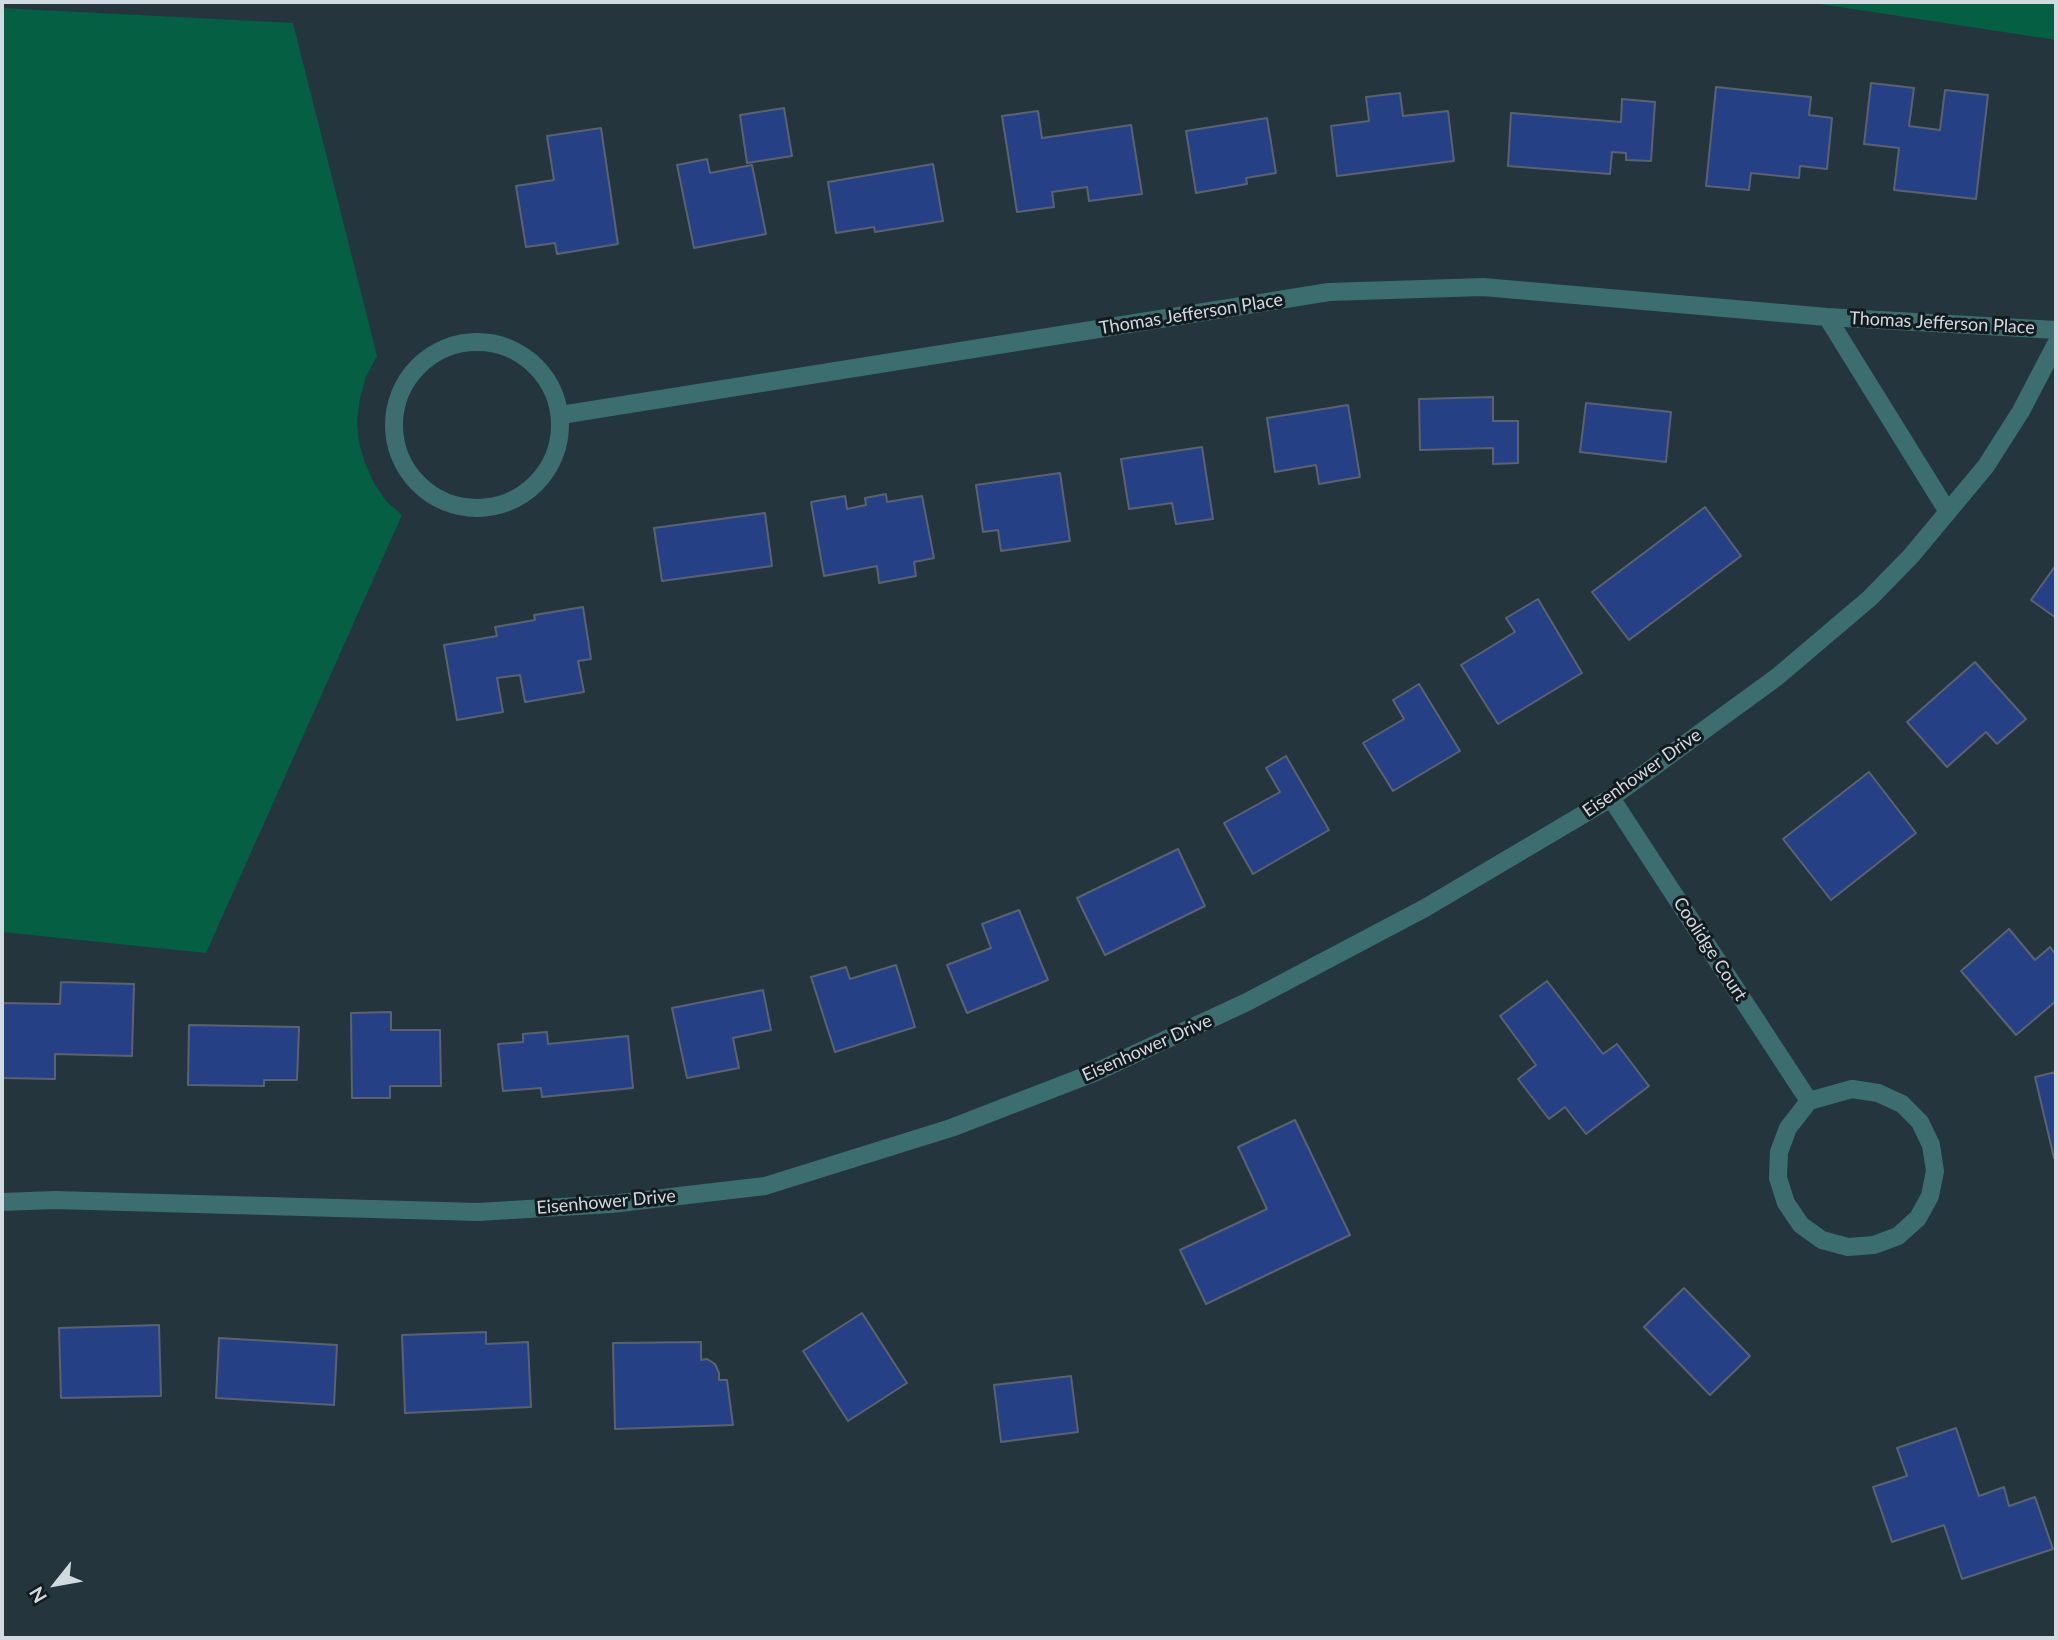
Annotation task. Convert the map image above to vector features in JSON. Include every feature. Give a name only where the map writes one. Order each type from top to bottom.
[{"type":"street","name":"Thomas Jefferson Place","points":[[561,415],[1329,292],[1483,287],[1827,317],[2056,330]]},
{"type":"street","name":"Thomas Jefferson Place","points":[[1827,317],[1948,512]]},
{"type":"street","points":[[486,341],[513,349],[536,365],[553,388],[561,415],[559,443],[549,468],[532,489],[509,503],[482,509],[455,506],[430,494],[410,475],[397,451],[393,425],[397,397],[418,366],[432,354],[458,343],[486,341]]},
{"type":"street","name":"Eisenhower Drive","points":[[2,1202],[55,1200],[478,1212],[611,1204],[765,1186],[951,1128],[1121,1060],[1247,1002],[1413,914],[1611,798],[1788,668],[1870,598],[1911,556],[1948,512],[1986,466],[2021,411],[2056,344]]},
{"type":"street","name":"Coolidge Court","points":[[1611,798],[1809,1101]]},
{"type":"street","points":[[1852,1090],[1878,1093],[1902,1104],[1920,1122],[1931,1145],[1935,1171],[1930,1196],[1918,1219],[1898,1236],[1874,1245],[1848,1247],[1822,1240],[1801,1225],[1786,1203],[1778,1178],[1779,1152],[1788,1128],[1809,1101],[1852,1090]]},
{"type":"green space","points":[[1805,2],[2056,2],[2056,40],[1840,7]]},
{"type":"green space","points":[[2,8],[293,23],[377,356],[366,377],[360,398],[357,421],[359,443],[374,483],[386,501],[402,515],[206,953],[2,932]]},
{"type":"building","points":[[1871,83],[1914,88],[1909,126],[1940,130],[1945,90],[1988,95],[1976,199],[1894,190],[1899,148],[1864,144]]},
{"type":"building","points":[[1716,87],[1811,97],[1809,115],[1832,118],[1827,169],[1800,166],[1799,178],[1751,173],[1749,190],[1706,186]]},
{"type":"building","points":[[1400,93],[1403,116],[1448,111],[1454,161],[1337,176],[1331,126],[1369,121],[1366,97]]},
{"type":"building","points":[[1622,99],[1655,102],[1651,161],[1626,160],[1626,153],[1612,152],[1610,174],[1508,166],[1511,113],[1621,122]]},
{"type":"building","points":[[784,108],[792,156],[747,163],[740,115]]},
{"type":"building","points":[[1038,111],[1042,138],[1131,125],[1142,194],[1089,201],[1087,187],[1052,192],[1054,207],[1017,212],[1002,116]]},
{"type":"building","points":[[1267,118],[1276,173],[1246,178],[1247,184],[1196,193],[1186,131]]},
{"type":"building","points":[[601,128],[618,244],[557,254],[555,243],[526,247],[516,186],[554,180],[547,136]]},
{"type":"building","points":[[707,159],[710,173],[752,165],[766,234],[694,248],[677,165]]},
{"type":"building","points":[[933,164],[943,221],[875,232],[874,227],[836,233],[828,182]]},
{"type":"building","points":[[1493,397],[1493,421],[1518,421],[1518,463],[1493,464],[1493,448],[1420,450],[1419,399]]},
{"type":"building","points":[[1586,403],[1671,412],[1666,462],[1580,452]]},
{"type":"building","points":[[1348,405],[1360,477],[1319,484],[1316,465],[1275,472],[1267,418]]},
{"type":"building","points":[[1202,447],[1213,519],[1176,524],[1172,503],[1129,509],[1121,459]]},
{"type":"building","points":[[1060,473],[1070,541],[1001,551],[998,530],[983,532],[976,485]]},
{"type":"building","points":[[886,494],[887,502],[922,496],[934,558],[914,562],[916,576],[879,583],[877,566],[824,576],[811,502],[845,496],[847,509],[866,505],[865,498]]},
{"type":"building","points":[[1705,507],[1741,556],[1629,640],[1592,592]]},
{"type":"building","points":[[765,513],[772,566],[662,581],[654,528]]},
{"type":"building","points":[[2056,565],[2056,618],[2031,600]]},
{"type":"building","points":[[1538,599],[1582,673],[1498,724],[1461,665],[1515,632],[1506,618]]},
{"type":"building","points":[[583,607],[591,659],[578,661],[584,692],[525,702],[520,675],[497,678],[503,712],[457,720],[444,645],[497,636],[495,627],[535,620],[534,615]]},
{"type":"building","points":[[1975,662],[2026,719],[1997,744],[1986,732],[1947,767],[1907,722]]},
{"type":"building","points":[[1419,684],[1460,751],[1393,791],[1363,743],[1404,719],[1393,700]]},
{"type":"building","points":[[1286,756],[1329,830],[1253,874],[1224,823],[1280,792],[1266,768]]},
{"type":"building","points":[[1869,772],[1916,833],[1831,900],[1783,839]]},
{"type":"building","points":[[1178,849],[1205,906],[1105,955],[1077,898]]},
{"type":"building","points":[[1019,910],[1048,980],[967,1013],[947,965],[991,948],[982,924]]},
{"type":"building","points":[[2009,929],[2035,960],[2050,947],[2056,955],[2056,1001],[2016,1035],[1961,971]]},
{"type":"building","points":[[896,965],[915,1027],[835,1052],[811,977],[846,967],[850,979]]},
{"type":"building","points":[[1547,981],[1603,1054],[1617,1044],[1649,1086],[1586,1134],[1565,1107],[1549,1119],[1518,1079],[1536,1065],[1500,1016]]},
{"type":"building","points":[[61,982],[134,984],[132,1056],[55,1054],[55,1079],[2,1078],[2,1003],[60,1004]]},
{"type":"building","points":[[763,990],[771,1030],[733,1038],[739,1068],[687,1078],[672,1008]]},
{"type":"building","points":[[391,1012],[391,1030],[440,1030],[441,1086],[390,1086],[390,1098],[352,1098],[351,1013]]},
{"type":"building","points":[[189,1025],[299,1027],[297,1080],[264,1080],[264,1086],[188,1085]]},
{"type":"building","points":[[547,1032],[548,1044],[628,1036],[633,1088],[542,1097],[541,1088],[503,1091],[498,1044],[523,1042],[523,1034]]},
{"type":"building","points":[[2056,1072],[2056,1157],[2054,1158],[2035,1077]]},
{"type":"building","points":[[1295,1120],[1350,1235],[1206,1304],[1180,1250],[1267,1209],[1238,1147]]},
{"type":"building","points":[[1684,1288],[1750,1356],[1710,1395],[1644,1327]]},
{"type":"building","points":[[862,1313],[907,1383],[848,1421],[803,1351]]},
{"type":"building","points":[[159,1325],[161,1396],[61,1398],[59,1328]]},
{"type":"building","points":[[486,1332],[486,1344],[528,1342],[531,1407],[405,1413],[402,1335]]},
{"type":"building","points":[[219,1338],[337,1345],[334,1405],[216,1398]]},
{"type":"building","points":[[701,1342],[701,1360],[707,1359],[715,1364],[719,1380],[727,1380],[733,1425],[615,1429],[613,1343]]},
{"type":"building","points":[[1071,1376],[1078,1432],[1001,1442],[994,1385]]},
{"type":"building","points":[[1956,1428],[1979,1496],[2004,1487],[2009,1506],[2035,1497],[2053,1549],[1962,1579],[1944,1525],[1892,1542],[1873,1487],[1907,1476],[1897,1448]]}]
